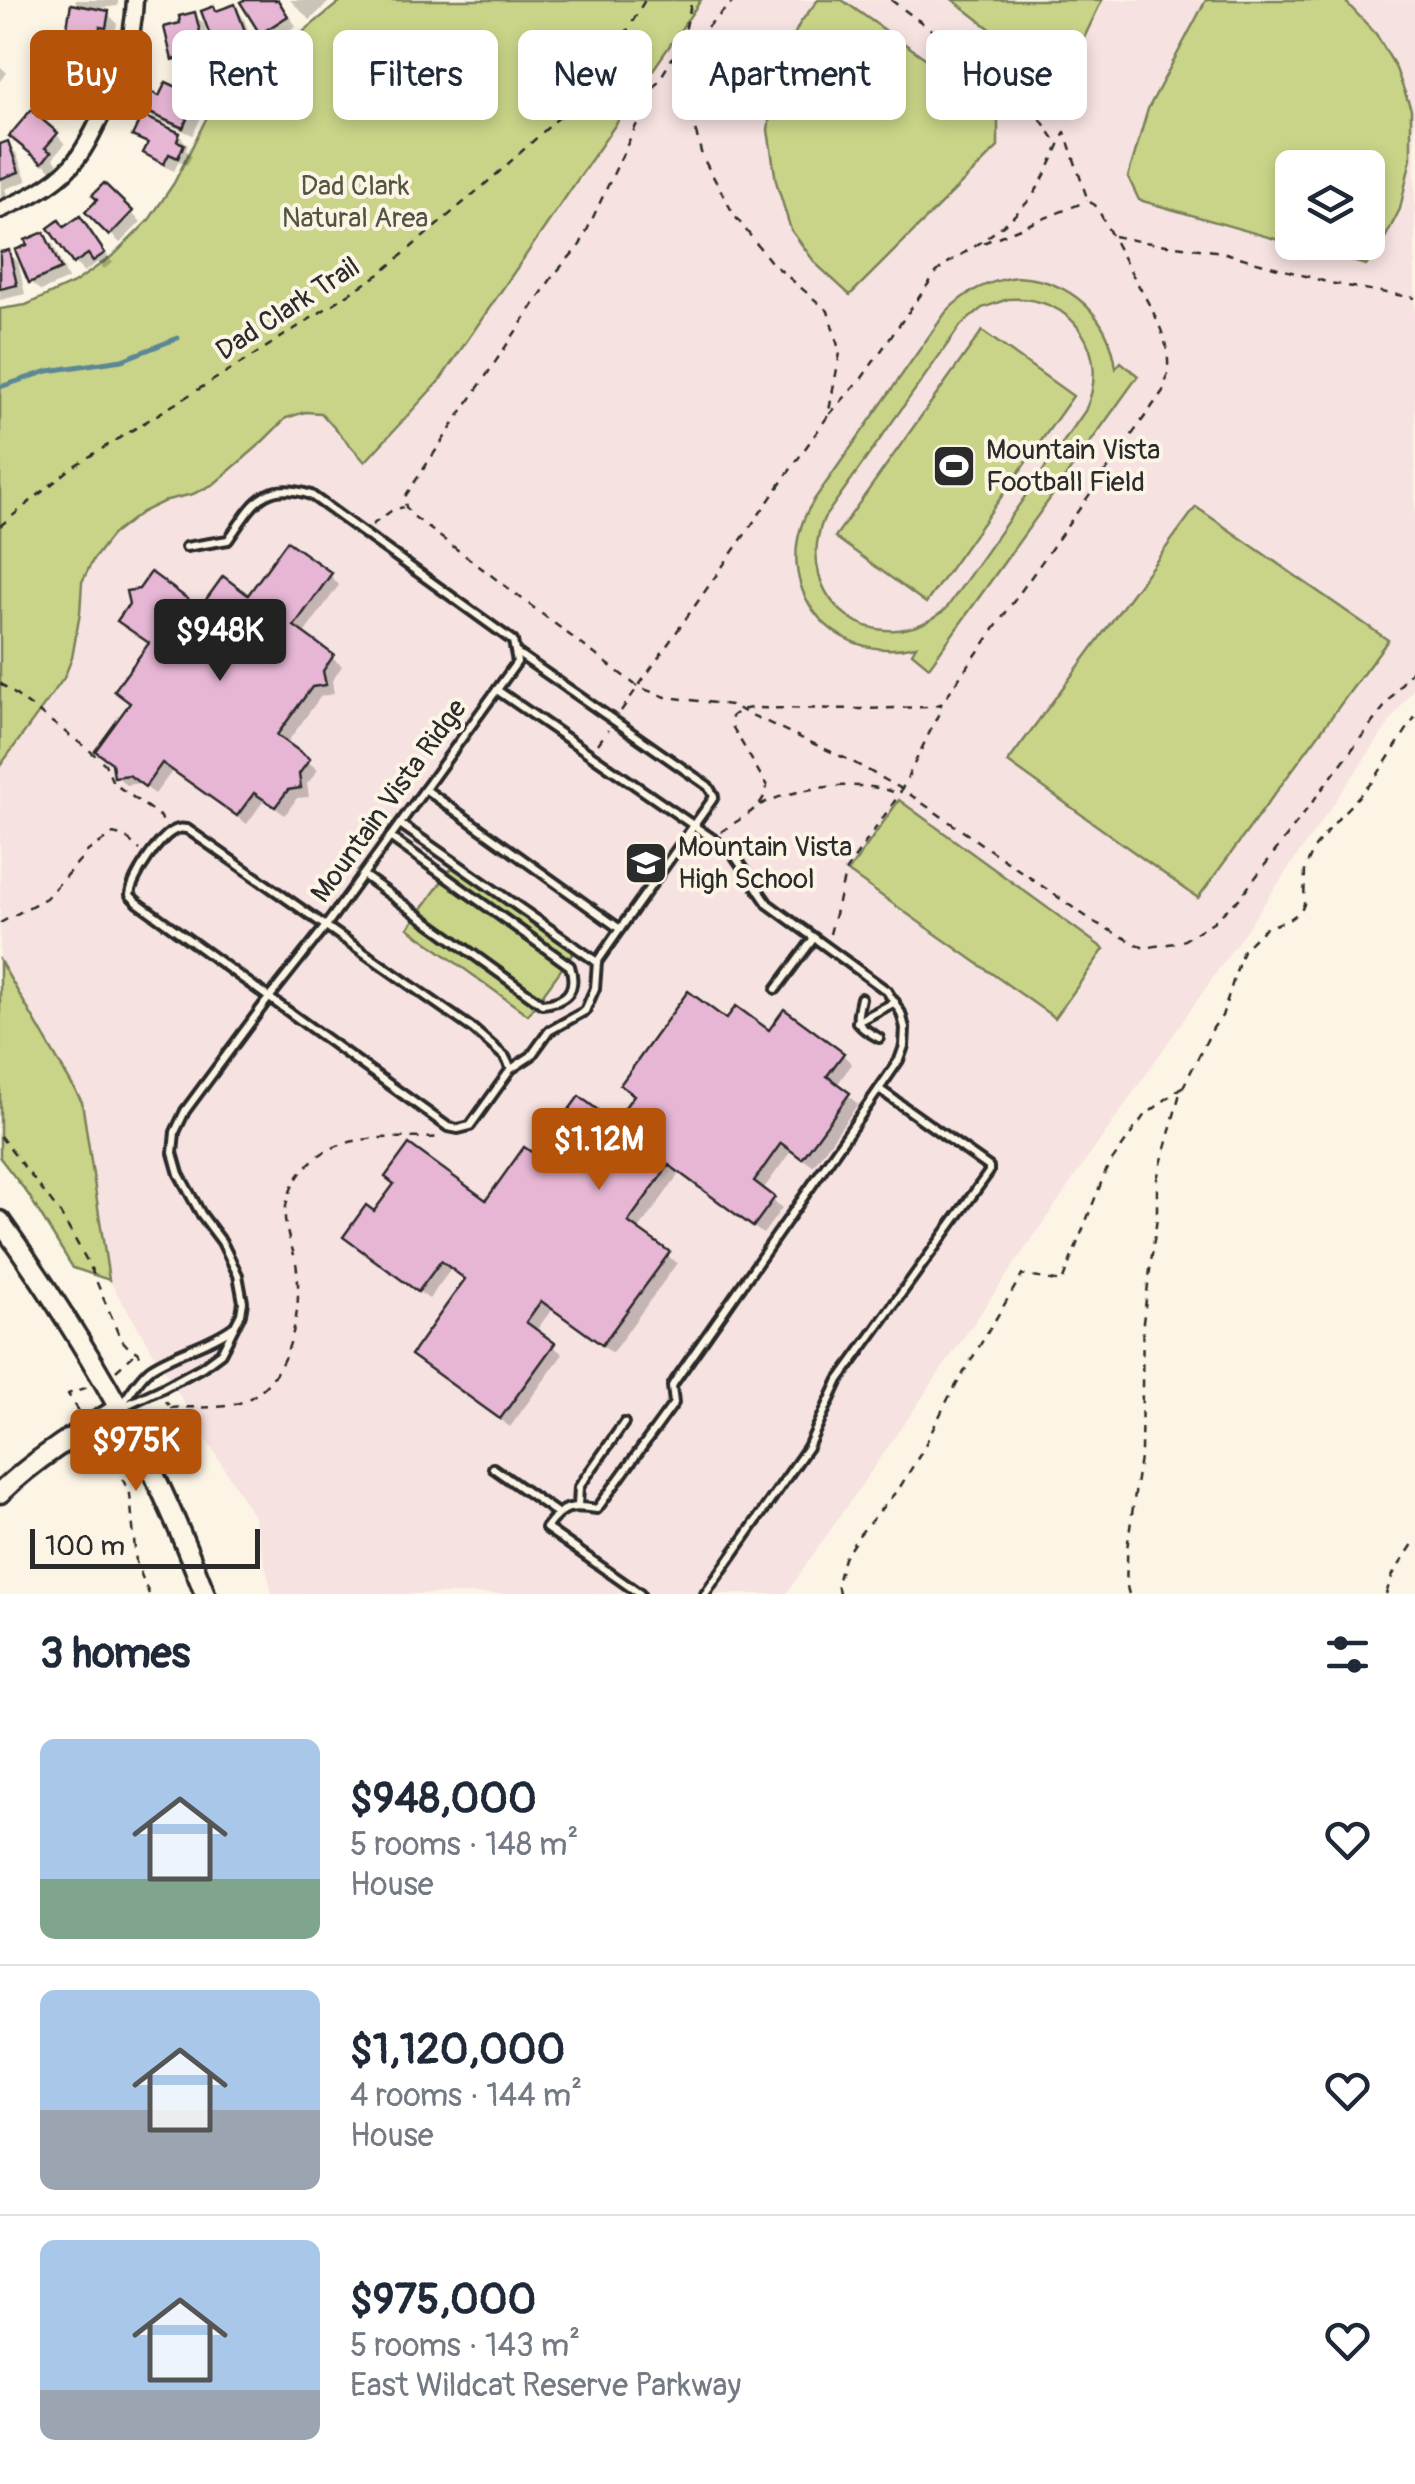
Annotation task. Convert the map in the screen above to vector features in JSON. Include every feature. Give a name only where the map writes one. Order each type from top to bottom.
[{"type":"main road","points":[[0,1221],[61,1311],[130,1428],[178,1526],[205,1594]]},
{"type":"main road","points":[[0,1494],[25,1469],[119,1408]]},
{"type":"street","points":[[0,210],[50,184],[82,151],[122,72],[135,0]]},
{"type":"lane","points":[[186,546],[228,540],[265,494],[287,489],[311,495],[513,641],[517,653],[712,791],[712,800],[597,962],[595,988],[585,1012],[549,1031],[531,1056],[512,1069],[470,1126],[458,1128],[448,1127],[136,902],[130,895],[130,884],[165,836],[186,829],[473,1029],[505,1056],[512,1069]]},
{"type":"lane","name":"Mountain Vista Ridge","points":[[234,1326],[243,1302],[238,1275],[222,1242],[178,1174],[174,1132],[268,998],[325,927],[497,690],[517,662],[517,653]]},
{"type":"lane","points":[[497,690],[732,852],[768,904],[887,991],[904,1028],[899,1060],[675,1381],[674,1403],[597,1508],[566,1507],[556,1513],[546,1528],[640,1594]]},
{"type":"lane","points":[[425,789],[620,930]]},
{"type":"lane","points":[[400,824],[597,962]]},
{"type":"lane","points":[[363,875],[542,1004],[556,1002],[570,992],[574,979],[570,966],[390,837]]},
{"type":"lane","points":[[776,990],[814,938]]},
{"type":"lane","points":[[861,998],[856,1022],[879,1038]]},
{"type":"lane","points":[[856,1022],[895,1002]]},
{"type":"lane","points":[[705,1594],[808,1447],[839,1380],[989,1172],[984,1162],[880,1089]]},
{"type":"lane","points":[[119,1408],[148,1370],[234,1326]]},
{"type":"lane","points":[[119,1408],[202,1368],[221,1353],[234,1326]]},
{"type":"lane","points":[[578,1506],[579,1487],[624,1423]]},
{"type":"lane","points":[[492,1468],[556,1513]]},
{"type":"path","name":"Dad Clark Trail","points":[[0,526],[74,466],[360,288],[392,264],[589,90],[645,0]]},
{"type":"path","points":[[685,30],[692,0]]},
{"type":"path","points":[[704,30],[735,0]]},
{"type":"path","points":[[891,0],[1032,106],[1058,146]]},
{"type":"path","points":[[672,59],[651,94],[580,245],[553,276],[404,498],[413,516],[638,687],[666,697],[730,705],[836,753],[1094,922],[1144,948],[1181,942],[1214,922],[1240,898],[1415,666]]},
{"type":"path","points":[[693,120],[702,156],[734,216],[771,262],[828,311],[840,352],[828,416]]},
{"type":"path","points":[[824,945],[846,870],[900,792],[941,704],[1152,408],[1168,379],[1162,330],[1112,235],[1088,201],[1064,132],[1028,202],[976,246]]},
{"type":"path","points":[[592,754],[828,416],[862,378],[936,273],[949,260],[976,246],[1088,201]]},
{"type":"path","points":[[1112,235],[1222,252],[1330,283],[1415,298]]},
{"type":"path","points":[[364,534],[381,516],[406,507]]},
{"type":"path","points":[[0,683],[106,764],[113,782],[161,818],[165,836]]},
{"type":"path","points":[[759,806],[767,786],[732,726],[732,716],[740,710],[941,704]]},
{"type":"path","points":[[1128,1594],[1127,1550],[1141,1451],[1144,1322],[1158,1178],[1170,1126],[1184,1086],[1222,1016],[1243,950],[1264,928],[1302,911],[1305,869],[1314,848],[1374,780],[1415,717]]},
{"type":"path","points":[[713,838],[759,806],[787,794],[842,787],[900,792]]},
{"type":"path","points":[[0,923],[46,898],[88,851],[114,834],[125,837],[149,858]]},
{"type":"path","points":[[839,1594],[837,1583],[844,1558],[922,1453],[949,1398],[1022,1276],[1062,1282],[1107,1168],[1143,1117],[1184,1086]]},
{"type":"path","points":[[98,1445],[170,1408],[212,1408],[247,1400],[271,1380],[295,1320],[296,1263],[285,1216],[294,1185],[308,1163],[363,1138],[448,1136],[466,1133],[470,1126]]},
{"type":"path","points":[[0,1136],[60,1213],[90,1266],[120,1338],[138,1352],[148,1370]]},
{"type":"path","points":[[138,1352],[104,1382],[68,1394],[98,1445],[110,1454],[130,1494],[136,1562],[148,1594]]},
{"type":"path","points":[[159,1390],[170,1408]]},
{"type":"path","points":[[1386,1594],[1392,1576],[1415,1542]]},
{"type":"shaded area","name":"Mountain Vista High School","points":[[701,0],[1415,0],[1415,686],[786,1594],[272,1594],[254,1517],[109,1280],[82,1102],[0,961],[0,766],[64,678],[80,613],[82,582],[112,535],[142,512],[214,484],[286,418],[305,412],[321,413],[366,462],[440,380],[619,120],[652,120],[652,71],[672,42],[672,120],[906,120],[906,30],[680,30]]},
{"type":"green space","name":"Dad Clark Natural Area","points":[[342,0],[701,0],[680,30],[672,30],[672,42],[652,71],[652,30],[518,30],[518,120],[619,120],[440,380],[365,462],[321,413],[305,412],[286,418],[214,484],[142,512],[112,535],[82,582],[72,658],[64,678],[0,766],[0,309],[26,305],[74,283],[115,254],[149,220],[174,183],[206,120],[313,120],[313,30],[305,30]]},
{"type":"green space","points":[[818,0],[842,0],[885,30],[796,30]]},
{"type":"green space","points":[[953,0],[1102,0],[1087,32],[992,30]]},
{"type":"green space","points":[[1206,0],[1344,0],[1376,34],[1395,66],[1411,109],[1411,158],[1400,209],[1385,238],[1385,150],[1275,150],[1275,239],[1139,200],[1128,177],[1148,109]]},
{"type":"green space","points":[[906,45],[926,59],[926,120],[998,120],[998,147],[850,295],[816,264],[791,230],[776,181],[769,120],[906,120]]},
{"type":"green space","points":[[1006,279],[1036,280],[1070,293],[1096,317],[1112,349],[1116,368],[1121,362],[1138,376],[929,667],[912,653],[916,646],[884,649],[855,643],[831,629],[813,610],[801,586],[796,558],[800,529],[814,500],[946,312],[970,293]],"holes":[[[1008,299],[1031,300],[1068,317],[1090,349],[1094,368],[1085,411],[946,609],[920,625],[893,630],[868,627],[846,615],[829,597],[819,574],[817,548],[824,518],[961,325],[982,308]]]},
{"type":"green space","name":"Mountain Vista Football Field","points":[[982,331],[1073,396],[926,603],[835,537]]},
{"type":"green space","points":[[1196,507],[1388,640],[1198,898],[1008,762]]},
{"type":"green space","points":[[899,800],[1104,949],[1055,1018],[848,872]]},
{"type":"green space","points":[[456,862],[576,949],[528,1015],[408,928]]},
{"type":"green space","points":[[0,961],[82,1102],[109,1280],[73,1268],[28,1194],[0,1158]]},
{"type":"building","points":[[278,0],[288,16],[266,30],[258,30],[240,2]]},
{"type":"building","points":[[71,4],[109,11],[106,28],[66,30]]},
{"type":"building","points":[[235,4],[245,30],[208,30],[201,11],[214,6],[216,11]]},
{"type":"building","points":[[195,12],[200,30],[172,30],[172,60],[164,27],[180,23],[179,16]]},
{"type":"building","points":[[166,82],[172,85],[172,120],[186,120],[183,128],[152,114],[152,92],[159,96]]},
{"type":"building","points":[[30,111],[30,120],[43,120],[58,133],[45,148],[51,152],[42,163],[9,136]]},
{"type":"building","points":[[140,120],[152,120],[180,133],[177,141],[184,144],[178,158],[169,154],[164,164],[143,153],[148,143],[132,136]]},
{"type":"building","points":[[8,141],[19,172],[0,179],[0,144]]},
{"type":"building","points":[[104,183],[133,211],[109,236],[85,212],[97,200],[92,195]]},
{"type":"building","points":[[80,216],[105,253],[93,261],[88,254],[73,264],[48,228],[59,220],[64,227]]},
{"type":"building","points":[[44,232],[61,269],[29,283],[15,250],[27,245],[25,240]]},
{"type":"building","points":[[9,250],[17,285],[0,289],[0,252]]},
{"type":"building","points":[[287,541],[332,573],[294,626],[334,655],[323,671],[326,685],[312,687],[277,735],[310,759],[299,774],[301,788],[288,790],[275,807],[254,793],[237,816],[162,763],[145,787],[129,775],[114,777],[112,763],[95,751],[130,703],[114,691],[149,643],[117,621],[129,604],[126,591],[139,589],[151,572],[200,608],[223,576],[248,595]]},
{"type":"building","points":[[688,991],[726,1019],[736,1006],[769,1030],[784,1009],[844,1053],[827,1076],[850,1093],[802,1159],[781,1143],[754,1181],[775,1197],[753,1227],[669,1165],[628,1222],[670,1252],[602,1345],[541,1301],[526,1322],[555,1343],[500,1419],[411,1355],[465,1279],[441,1261],[418,1292],[343,1237],[366,1205],[374,1211],[394,1184],[385,1177],[409,1144],[486,1200],[524,1147],[536,1155],[579,1096],[614,1122],[634,1095],[620,1085]]},
{"type":"waterway","points":[[0,387],[48,371],[122,360],[178,338]]},
{"type":"place","name":"Mountain Vista Football Field","points":[[954,466]]},
{"type":"place","name":"Mountain Vista High School","points":[[646,863]]}]
